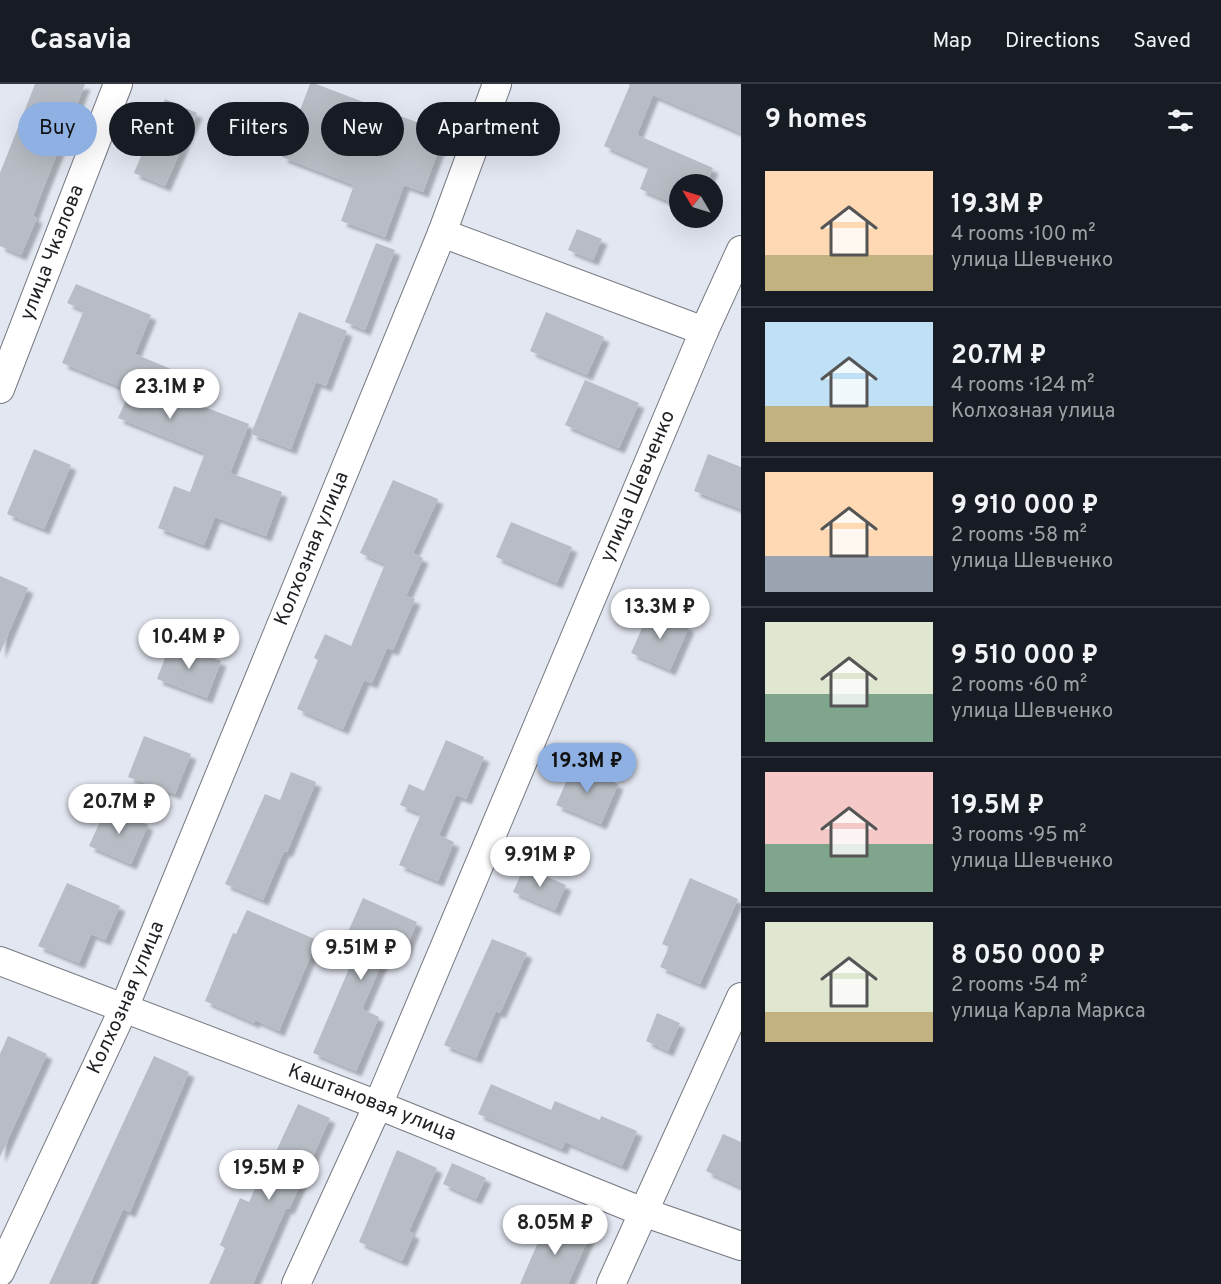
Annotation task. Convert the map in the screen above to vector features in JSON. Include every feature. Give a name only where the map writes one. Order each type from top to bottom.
[{"type":"street","name":"улица Чкалова","points":[[0,389],[118,84]]},
{"type":"street","name":"Колхозная улица","points":[[0,1272],[123,1008],[442,233],[497,84]]},
{"type":"street","points":[[442,233],[704,331]]},
{"type":"street","name":"улица Шевченко","points":[[296,1284],[378,1105],[704,331],[741,250]]},
{"type":"street","name":"Каштановая улица","points":[[0,961],[378,1105],[643,1212],[741,1246]]},
{"type":"street","points":[[611,1284],[741,997]]},
{"type":"building","points":[[35,84],[85,84],[78,102],[28,102]]},
{"type":"building","points":[[310,84],[316,84],[363,102],[321,102],[321,156],[404,156],[404,117],[416,122],[416,156],[436,156],[423,192],[404,185],[385,237],[341,221],[354,185],[282,157],[309,156],[309,102],[303,102]]},
{"type":"building","points":[[627,84],[741,84],[741,133],[653,95],[637,135],[713,168],[710,174],[669,174],[669,201],[640,189],[649,166],[604,146],[630,85]]},
{"type":"building","points":[[18,127],[18,156],[56,156],[33,216],[37,218],[21,255],[0,246],[0,173]]},
{"type":"building","points":[[141,156],[178,156],[165,186],[134,173]]},
{"type":"building","points":[[577,229],[602,239],[593,260],[568,250]]},
{"type":"building","points":[[376,243],[395,250],[365,330],[345,322]]},
{"type":"building","points":[[76,284],[151,315],[135,354],[190,377],[181,398],[249,424],[230,473],[282,492],[266,536],[215,517],[204,545],[158,528],[174,486],[190,492],[205,453],[118,418],[130,391],[62,363],[84,310],[67,303]]},
{"type":"building","points":[[299,312],[347,331],[326,386],[316,382],[291,449],[251,434]]},
{"type":"building","points":[[546,312],[604,337],[587,375],[530,351]]},
{"type":"building","points":[[585,380],[639,403],[619,448],[565,425]]},
{"type":"building","points":[[34,449],[71,465],[44,529],[7,514]]},
{"type":"building","points":[[708,454],[741,467],[741,509],[694,491]]},
{"type":"building","points":[[393,480],[438,499],[413,553],[423,558],[406,596],[415,599],[393,650],[387,648],[372,683],[364,680],[343,729],[297,709],[318,660],[314,658],[325,634],[351,646],[385,564],[360,553]]},
{"type":"building","points":[[511,522],[572,547],[557,583],[496,557]]},
{"type":"building","points":[[0,576],[28,588],[0,653]]},
{"type":"building","points":[[650,610],[689,627],[670,670],[631,653]]},
{"type":"building","points":[[171,642],[221,661],[207,698],[157,679]]},
{"type":"building","points":[[144,736],[191,754],[175,794],[128,777]]},
{"type":"building","points":[[446,740],[484,757],[466,799],[456,795],[439,835],[454,842],[438,881],[399,865],[421,814],[400,805],[409,784],[424,791]]},
{"type":"building","points":[[574,764],[618,784],[601,824],[556,805]]},
{"type":"building","points":[[291,772],[316,782],[287,852],[284,851],[263,900],[225,884],[265,794],[280,800]]},
{"type":"building","points":[[107,806],[148,825],[131,864],[89,846]]},
{"type":"building","points":[[524,867],[566,885],[555,910],[513,892]]},
{"type":"building","points":[[690,878],[738,899],[700,984],[660,967],[669,947],[662,944]]},
{"type":"building","points":[[67,883],[120,906],[105,940],[91,934],[79,963],[38,946]]},
{"type":"building","points":[[363,898],[417,922],[405,951],[390,944],[362,1009],[379,1017],[356,1071],[313,1053],[351,964],[332,956],[343,932],[347,934]]},
{"type":"building","points":[[247,910],[317,940],[279,1031],[255,1020],[254,1023],[205,1001],[233,933],[236,934]]},
{"type":"building","points":[[492,939],[527,953],[500,1013],[496,1011],[476,1058],[444,1045]]},
{"type":"building","points":[[657,1013],[680,1023],[668,1051],[646,1041]]},
{"type":"building","points":[[8,1036],[47,1054],[0,1157],[0,1054]]},
{"type":"building","points":[[154,1056],[189,1072],[130,1212],[123,1209],[90,1284],[49,1284]]},
{"type":"building","points":[[491,1084],[551,1110],[555,1101],[600,1120],[601,1116],[637,1131],[622,1166],[565,1142],[562,1149],[478,1114]]},
{"type":"building","points":[[298,1104],[330,1118],[289,1209],[286,1208],[253,1284],[209,1284],[225,1248],[220,1245],[240,1198],[249,1202],[264,1169],[267,1171]]},
{"type":"building","points":[[723,1134],[741,1142],[741,1187],[706,1171]]},
{"type":"building","points":[[397,1150],[437,1168],[409,1231],[414,1234],[402,1261],[359,1242]]},
{"type":"building","points":[[452,1163],[486,1178],[476,1199],[443,1184]]},
{"type":"building","points":[[548,1219],[589,1237],[568,1284],[520,1284]]}]
